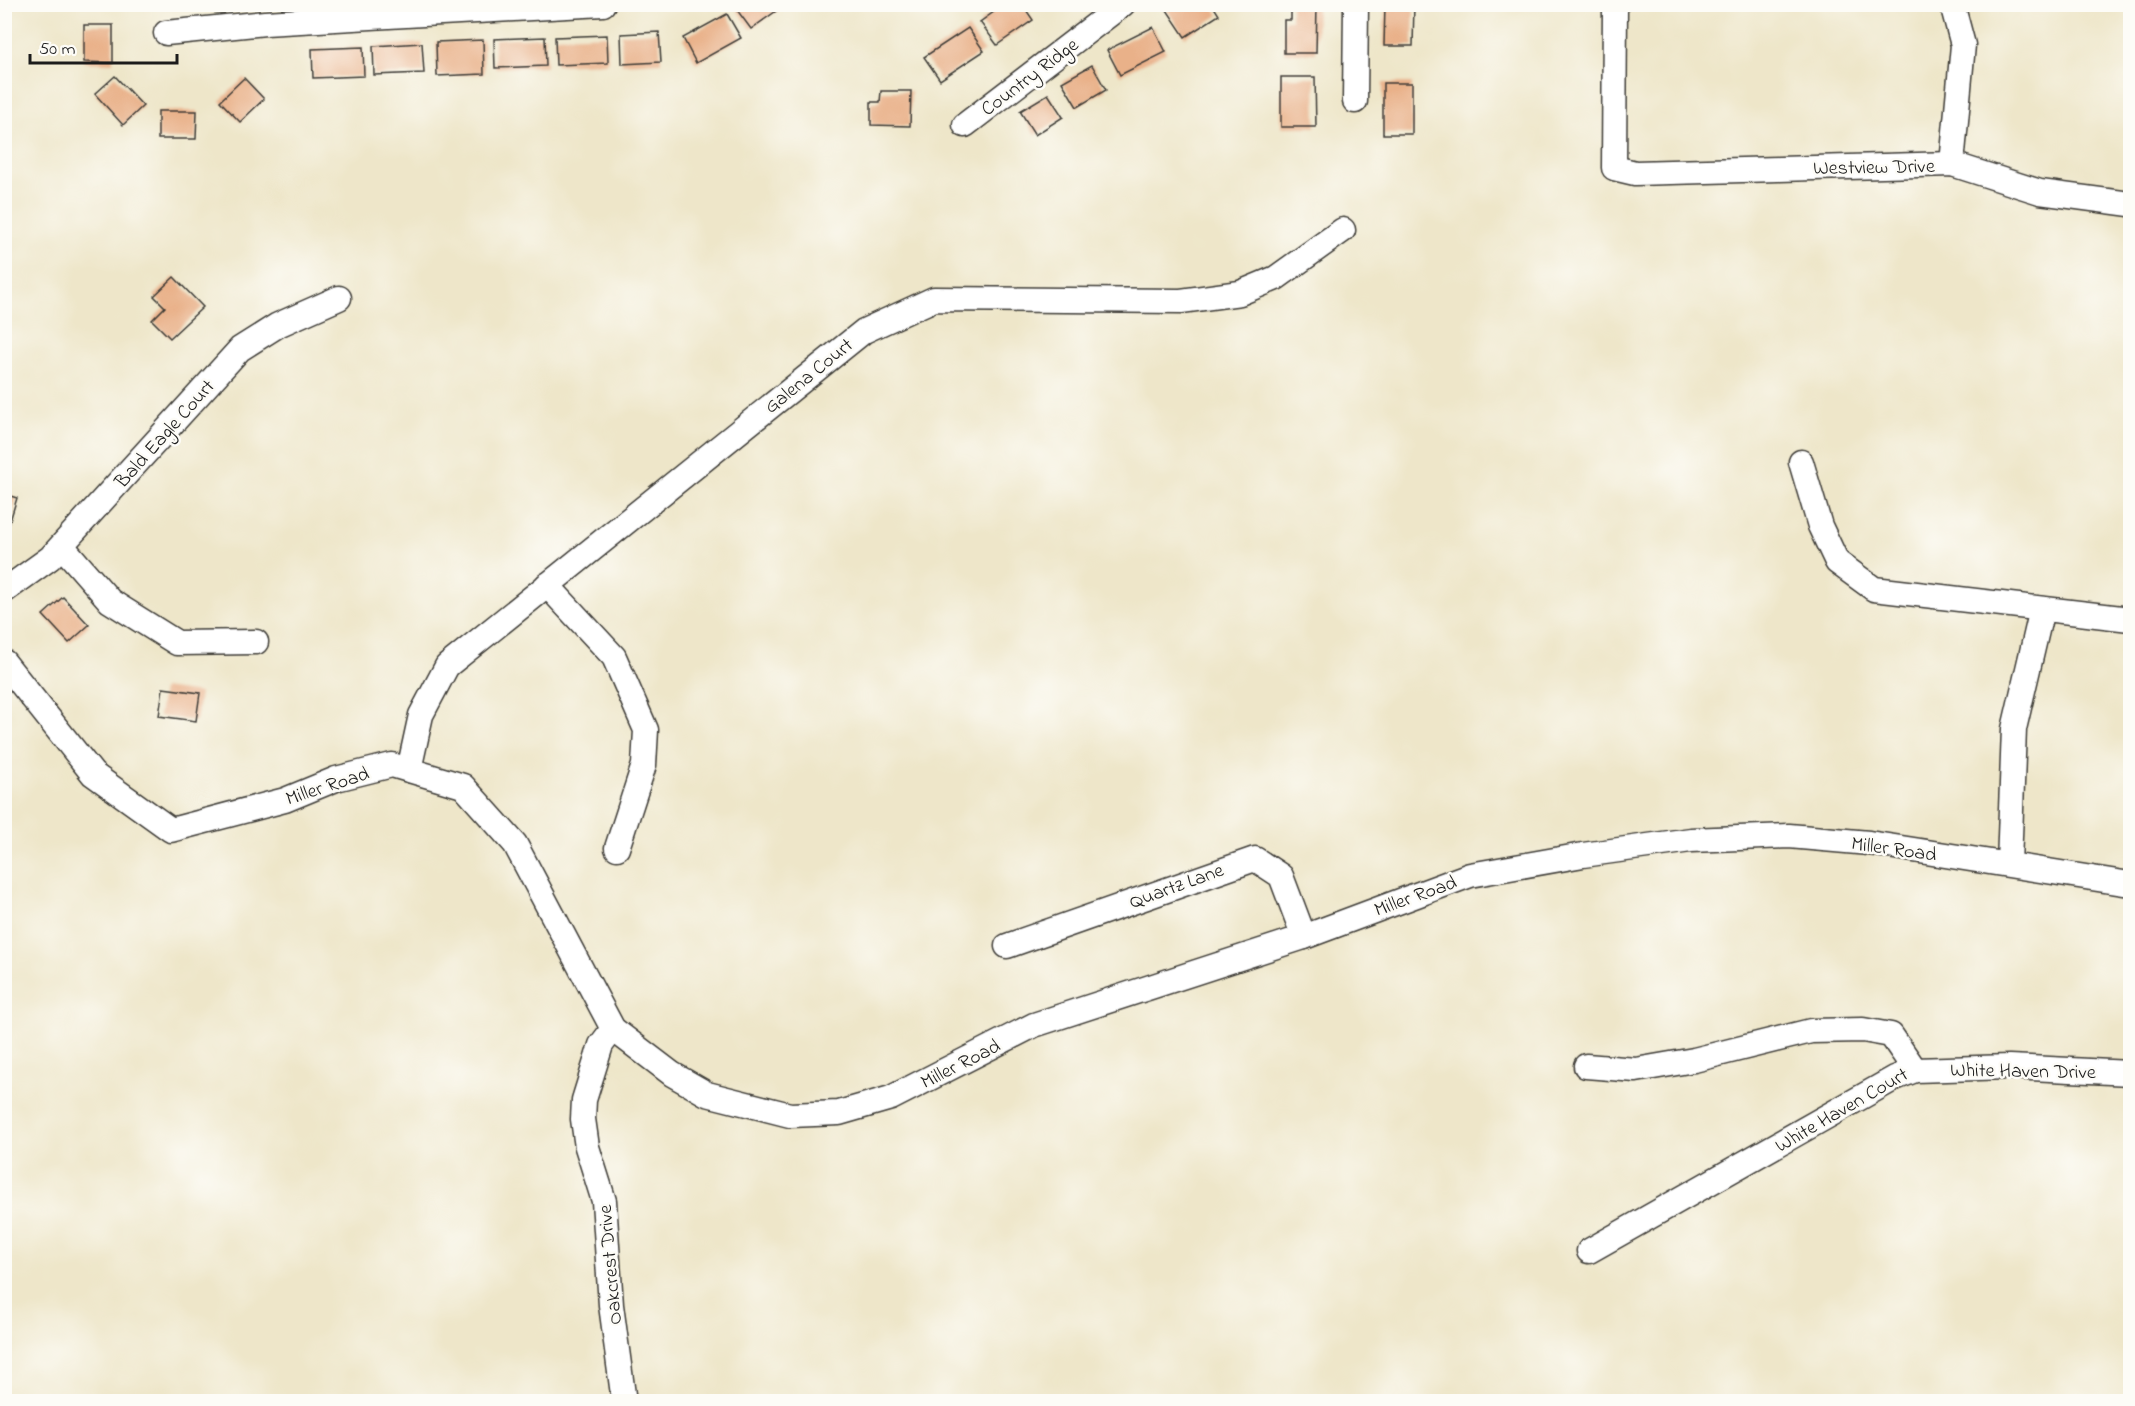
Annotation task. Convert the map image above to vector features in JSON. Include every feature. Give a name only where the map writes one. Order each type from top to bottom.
[{"type":"street","points":[[166,33],[265,23],[603,4]]},
{"type":"street","name":"Country Ridge","points":[[965,125],[1123,4]]},
{"type":"street","points":[[1355,101],[1356,4]]},
{"type":"street","name":"Westview Drive","points":[[1615,4],[1614,168],[1635,173],[1952,164],[2040,192],[2130,204]]},
{"type":"street","points":[[1952,4],[1963,45],[1952,164]]},
{"type":"street","name":"Galena Court","points":[[409,770],[421,715],[447,666],[864,331],[933,299],[1180,301],[1240,293],[1276,278],[1343,230]]},
{"type":"street","name":"Bald Eagle Court","points":[[4,591],[50,558],[62,546],[240,349],[278,325],[339,298]]},
{"type":"street","points":[[1802,462],[1820,526],[1837,562],[1874,589],[2130,619]]},
{"type":"street","points":[[62,546],[110,601],[177,644],[256,642]]},
{"type":"street","points":[[547,585],[614,657],[646,730],[644,765],[617,848]]},
{"type":"street","points":[[2009,864],[2014,729],[2042,609]]},
{"type":"street","name":"Miller Road","points":[[4,662],[93,774],[171,830],[285,800],[336,779],[392,765],[463,786],[515,844],[613,1029],[672,1074],[707,1094],[790,1115],[839,1113],[891,1098],[1034,1025],[1304,937],[1470,875],[1583,855],[1691,840],[1790,836],[1869,843],[2130,884]]},
{"type":"street","name":"Quartz Lane","points":[[1007,946],[1255,859],[1281,876],[1304,937]]},
{"type":"street","name":"Oakcrest Drive","points":[[613,1029],[601,1045],[584,1100],[583,1119],[586,1147],[604,1201],[611,1305],[624,1401]]},
{"type":"street","name":"White Haven Court","points":[[1586,1066],[1636,1070],[1694,1060],[1811,1031],[1863,1030],[1892,1035],[1915,1070],[1895,1078],[1589,1251]]},
{"type":"street","name":"White Haven Drive","points":[[1915,1070],[2009,1067],[2130,1073]]},
{"type":"building","points":[[737,4],[786,4],[751,29],[734,6]]},
{"type":"building","points":[[1005,4],[1022,4],[1033,20],[997,45],[980,22]]},
{"type":"building","points":[[1176,4],[1212,4],[1219,15],[1185,37],[1167,10]]},
{"type":"building","points":[[1291,4],[1317,4],[1316,53],[1284,53],[1284,20],[1291,20]]},
{"type":"building","points":[[1385,4],[1414,4],[1413,46],[1384,46]]},
{"type":"building","points":[[727,14],[741,38],[696,63],[683,38]]},
{"type":"building","points":[[84,25],[113,25],[113,63],[84,62]]},
{"type":"building","points":[[1153,27],[1166,52],[1120,75],[1107,50]]},
{"type":"building","points":[[968,28],[984,51],[940,80],[924,57]]},
{"type":"building","points":[[659,32],[661,62],[622,64],[621,34]]},
{"type":"building","points":[[607,35],[608,63],[556,65],[555,37]]},
{"type":"building","points":[[545,37],[546,66],[495,68],[494,39]]},
{"type":"building","points":[[483,40],[484,74],[437,76],[436,42]]},
{"type":"building","points":[[422,43],[424,73],[374,75],[373,46]]},
{"type":"building","points":[[363,47],[364,76],[313,78],[312,49]]},
{"type":"building","points":[[1092,65],[1106,90],[1077,107],[1062,82]]},
{"type":"building","points":[[115,76],[143,106],[123,125],[95,94]]},
{"type":"building","points":[[1281,77],[1315,77],[1316,127],[1281,127]]},
{"type":"building","points":[[244,78],[264,99],[240,122],[220,101]]},
{"type":"building","points":[[1383,83],[1412,83],[1412,134],[1383,134]]},
{"type":"building","points":[[881,91],[911,91],[910,126],[871,125],[871,102],[880,102]]},
{"type":"building","points":[[1048,94],[1063,117],[1035,135],[1020,111]]},
{"type":"building","points":[[158,111],[197,111],[196,139],[158,139]]},
{"type":"building","points":[[174,277],[203,307],[170,338],[152,320],[165,307],[154,296]]},
{"type":"building","points":[[4,494],[17,498],[6,534],[4,534]]},
{"type":"building","points":[[63,597],[89,625],[69,643],[43,615]]},
{"type":"building","points":[[163,688],[200,693],[196,721],[159,716]]}]
